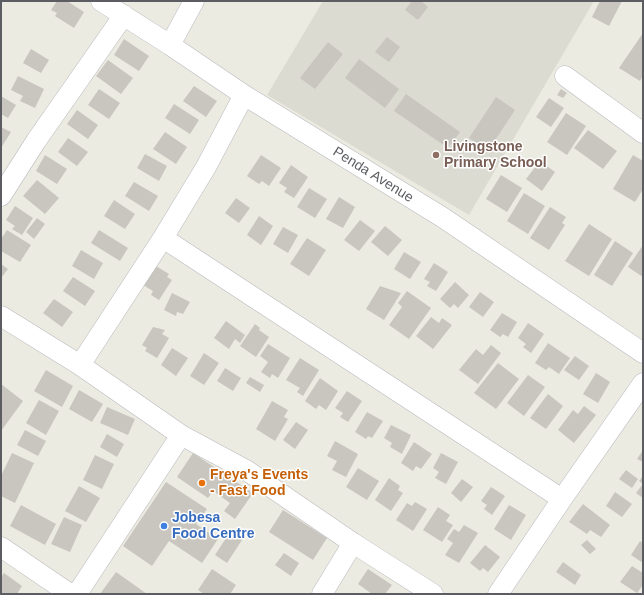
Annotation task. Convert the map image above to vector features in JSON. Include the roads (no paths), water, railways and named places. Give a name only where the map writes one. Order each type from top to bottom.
[{"type":"street","name":"Penda Avenue","points":[[101,1],[244,95],[442,217],[643,353]]},
{"type":"street","points":[[170,45],[194,1]]},
{"type":"street","points":[[1,196],[36,141],[124,15]]},
{"type":"street","points":[[565,76],[643,134]]},
{"type":"street","points":[[80,366],[163,238],[206,167],[244,95]]},
{"type":"street","points":[[163,238],[562,498]]},
{"type":"street","points":[[1,316],[80,366],[181,435],[246,470],[353,544],[433,594]]},
{"type":"street","points":[[498,594],[562,498],[643,384]]},
{"type":"street","points":[[77,594],[181,435]]},
{"type":"street","points":[[322,594],[353,544]]},
{"type":"street","points":[[1,547],[70,594]]},
{"type":"place","name":"Livingstone Primary School","points":[[436,155]]},
{"type":"place","name":"Freya's Events - Fast Food","points":[[202,483]]},
{"type":"place","name":"Jobesa Food Centre","points":[[164,526]]}]
